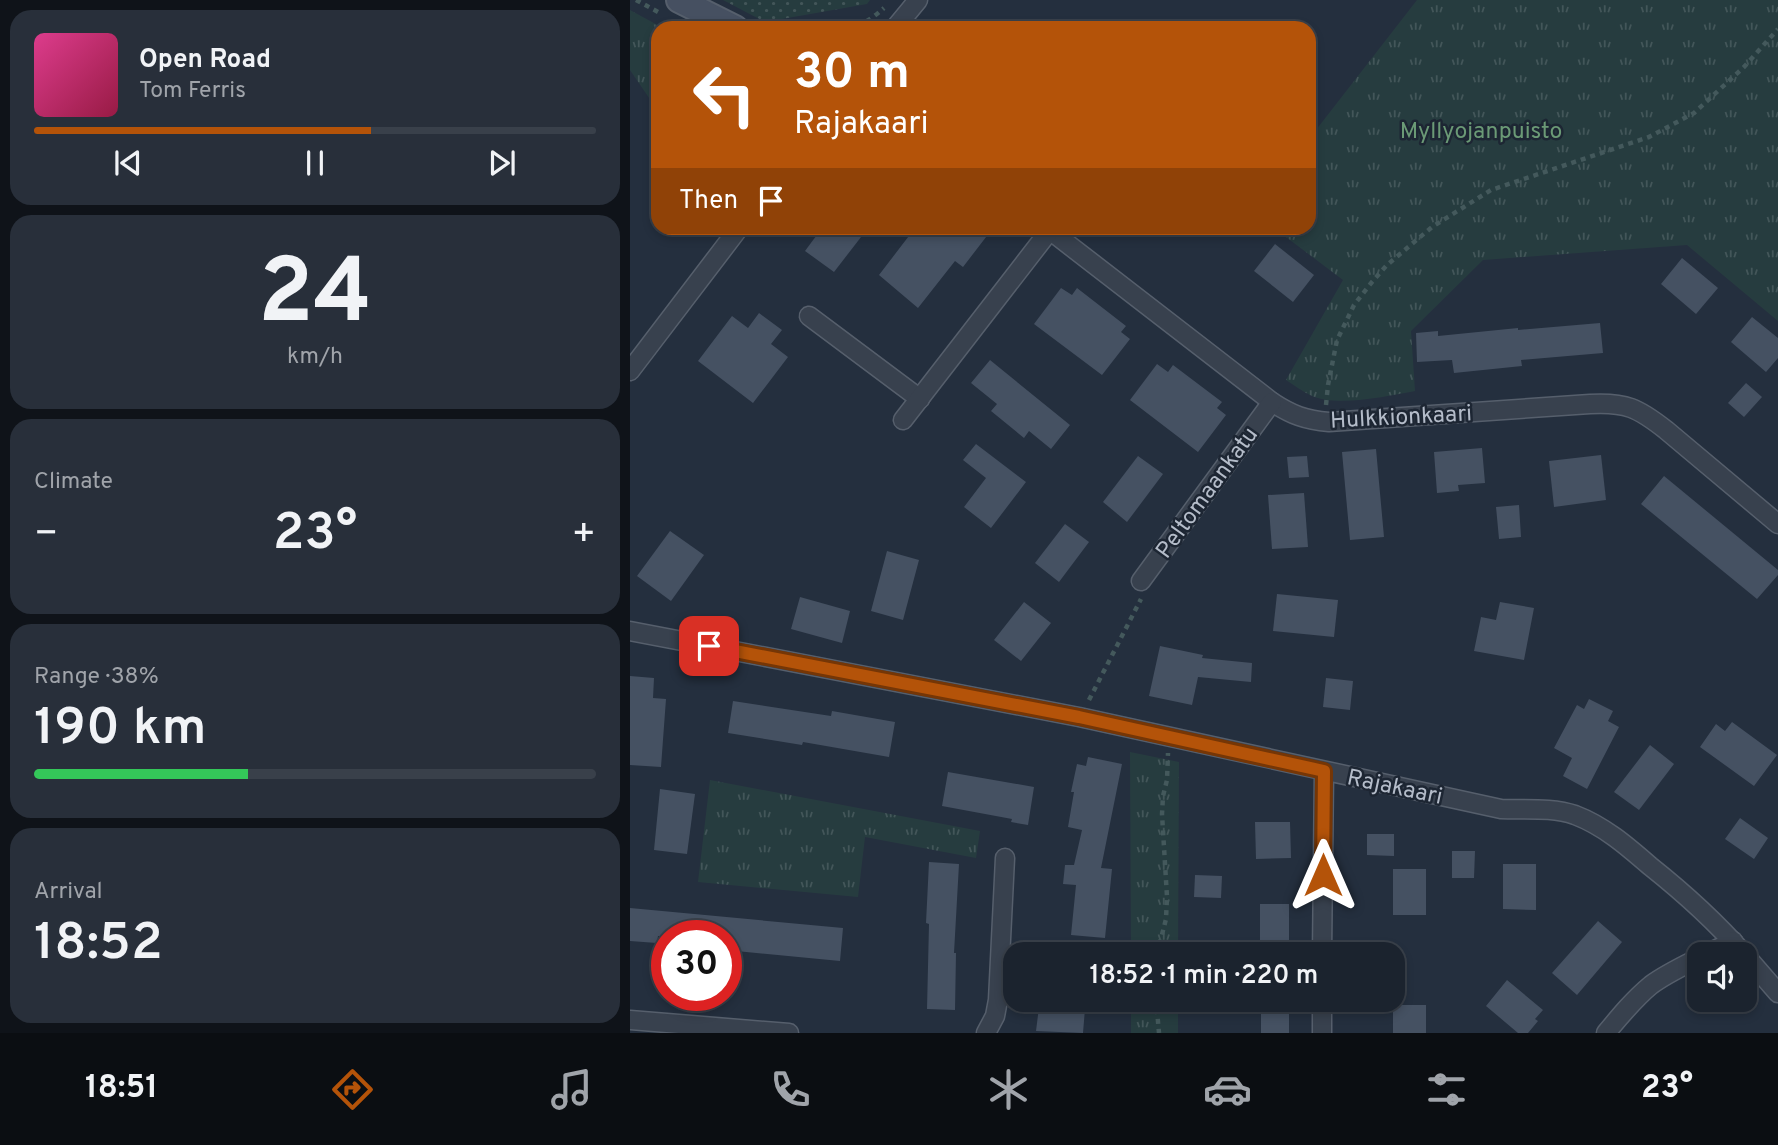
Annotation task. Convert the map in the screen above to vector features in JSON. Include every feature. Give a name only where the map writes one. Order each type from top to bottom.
[{"type":"street","points":[[679,0],[721,21]]},
{"type":"street","points":[[901,21],[918,0]]},
{"type":"street","points":[[630,371],[734,235]]},
{"type":"street","points":[[904,420],[1043,235]]},
{"type":"street","name":"Hulkkionkaari","points":[[1056,235],[1290,414],[1329,422],[1610,403],[1630,407],[1648,416],[1666,430],[1778,524]]},
{"type":"street","points":[[809,316],[920,399]]},
{"type":"street","name":"Peltomaankatu","points":[[1141,581],[1272,402]]},
{"type":"street","name":"Rajakaari","points":[[630,631],[1079,717],[1501,809],[1552,810],[1573,814],[1617,838],[1691,900],[1732,942]]},
{"type":"street","points":[[1322,942],[1324,771]]},
{"type":"street","points":[[986,1033],[995,1016],[998,1000],[1005,858]]},
{"type":"street","points":[[1606,1033],[1652,984],[1687,964]]},
{"type":"street","name":"Rajakaari","points":[[1757,969],[1778,993]]},
{"type":"street","points":[[1322,1012],[1322,1033]]},
{"type":"street","points":[[630,1020],[670,1028],[789,1033]]},
{"type":"path","points":[[866,21],[892,0]]},
{"type":"path","points":[[1326,405],[1337,340],[1354,305],[1387,265],[1432,227],[1491,190],[1649,137],[1693,113],[1744,67],[1778,29]]},
{"type":"path","points":[[1315,404],[1335,405]]},
{"type":"path","points":[[1079,717],[1141,601],[1141,581]]},
{"type":"path","points":[[1160,942],[1166,919],[1167,897],[1162,814],[1169,737]]},
{"type":"path","points":[[1157,1012],[1159,1033]]},
{"type":"green space","points":[[723,0],[870,0],[867,4],[763,21]]},
{"type":"green space","name":"Myllyojanpuisto","points":[[1417,0],[1778,0],[1778,321],[1687,245],[1483,260],[1411,331],[1415,391],[1347,401],[1333,401],[1310,395],[1286,380],[1343,280],[1283,235],[1316,235],[1316,130]]},
{"type":"green space","points":[[630,10],[651,21],[651,101],[630,70]]},
{"type":"green space","points":[[1130,752],[1179,762],[1178,942],[1131,942]]},
{"type":"green space","points":[[710,780],[980,831],[976,858],[865,837],[858,897],[698,882]]},
{"type":"green space","points":[[1131,1012],[1178,1012],[1178,1033],[1131,1033]]},
{"type":"building","points":[[817,235],[863,235],[834,272],[805,251]]},
{"type":"building","points":[[910,235],[988,235],[963,267],[955,261],[918,308],[879,275]]},
{"type":"building","points":[[1275,244],[1314,275],[1293,302],[1254,271]]},
{"type":"building","points":[[1682,258],[1718,288],[1696,314],[1661,284]]},
{"type":"building","points":[[1061,288],[1072,295],[1077,288],[1126,326],[1121,332],[1130,339],[1102,375],[1034,324]]},
{"type":"building","points":[[759,313],[782,330],[771,344],[788,357],[753,403],[698,361],[732,316],[748,328]]},
{"type":"building","points":[[1752,317],[1778,338],[1778,358],[1766,372],[1731,342]]},
{"type":"building","points":[[1600,323],[1603,353],[1521,360],[1522,366],[1454,373],[1452,360],[1417,362],[1416,333],[1438,331],[1438,336]]},
{"type":"building","points":[[990,360],[1070,425],[1051,449],[1029,431],[1024,438],[991,411],[997,404],[971,383]]},
{"type":"building","points":[[1157,364],[1168,372],[1173,365],[1222,402],[1217,408],[1226,415],[1198,452],[1130,400]]},
{"type":"building","points":[[1746,383],[1762,397],[1744,417],[1728,403]]},
{"type":"building","points":[[976,444],[1026,482],[991,528],[964,507],[986,478],[963,460]]},
{"type":"building","points":[[1482,448],[1485,483],[1458,485],[1459,491],[1437,493],[1434,452]]},
{"type":"building","points":[[1376,449],[1384,537],[1350,540],[1342,452]]},
{"type":"building","points":[[1601,455],[1606,500],[1554,507],[1549,461]]},
{"type":"building","points":[[1138,456],[1163,474],[1127,522],[1103,502]]},
{"type":"building","points":[[1307,456],[1309,477],[1289,478],[1287,457]]},
{"type":"building","points":[[1664,476],[1778,570],[1778,575],[1757,599],[1641,504]]},
{"type":"building","points":[[1304,493],[1308,547],[1272,549],[1268,495]]},
{"type":"building","points":[[1519,505],[1521,537],[1499,539],[1496,507]]},
{"type":"building","points":[[1065,524],[1089,542],[1059,582],[1035,563]]},
{"type":"building","points":[[670,531],[704,555],[671,601],[637,576]]},
{"type":"building","points":[[887,551],[919,560],[903,620],[871,611]]},
{"type":"building","points":[[1277,594],[1338,600],[1334,637],[1273,631]]},
{"type":"building","points":[[800,597],[850,611],[842,643],[791,629]]},
{"type":"building","points":[[1024,602],[1051,623],[1021,661],[994,640]]},
{"type":"building","points":[[1500,602],[1534,608],[1524,660],[1474,651],[1481,617],[1496,620]]},
{"type":"building","points":[[1160,646],[1203,655],[1202,658],[1252,663],[1251,682],[1198,677],[1192,705],[1149,696]]},
{"type":"building","points":[[630,676],[654,678],[653,698],[666,699],[661,767],[630,765]]},
{"type":"building","points":[[1326,678],[1353,681],[1350,710],[1323,707]]},
{"type":"building","points":[[1589,699],[1613,711],[1608,721],[1619,727],[1587,789],[1563,776],[1572,758],[1554,748],[1577,705],[1584,709]]},
{"type":"building","points":[[733,701],[831,716],[832,711],[895,722],[889,757],[803,742],[802,745],[728,733]]},
{"type":"building","points":[[1732,722],[1777,755],[1754,786],[1700,747],[1716,724],[1725,731]]},
{"type":"building","points":[[1650,745],[1674,764],[1639,810],[1614,792]]},
{"type":"building","points":[[1088,757],[1122,764],[1101,868],[1112,869],[1105,938],[1071,935],[1076,885],[1063,884],[1065,865],[1074,865],[1082,830],[1068,827],[1074,792],[1071,792],[1077,764],[1086,766]]},
{"type":"building","points":[[948,772],[1034,787],[1028,825],[1011,822],[1012,819],[942,806]]},
{"type":"building","points":[[660,789],[695,794],[687,854],[654,850]]},
{"type":"building","points":[[1740,818],[1768,838],[1754,859],[1725,839]]},
{"type":"building","points":[[1255,822],[1290,822],[1291,858],[1256,859]]},
{"type":"building","points":[[1367,834],[1394,834],[1394,856],[1367,855]]},
{"type":"building","points":[[1452,851],[1475,851],[1474,878],[1452,878]]},
{"type":"building","points":[[929,862],[959,864],[954,953],[955,1010],[927,1009],[929,924],[926,923]]},
{"type":"building","points":[[1503,864],[1536,864],[1536,910],[1503,909]]},
{"type":"building","points":[[1393,869],[1426,869],[1426,915],[1393,915]]},
{"type":"building","points":[[1195,875],[1222,876],[1221,898],[1194,897]]},
{"type":"building","points":[[1260,904],[1289,904],[1289,942],[1260,942]]},
{"type":"building","points":[[630,908],[843,928],[840,961],[742,952],[742,920],[651,920],[651,943],[630,941]]},
{"type":"building","points":[[1598,921],[1622,942],[1577,995],[1552,973]]},
{"type":"building","points":[[1507,980],[1543,1010],[1528,1033],[1518,1033],[1486,1006]]},
{"type":"building","points":[[1405,1005],[1426,1005],[1426,1033],[1393,1033],[1393,1012],[1405,1012]]},
{"type":"building","points":[[1038,1012],[1085,1012],[1083,1033],[1036,1031]]},
{"type":"building","points":[[1261,1012],[1289,1012],[1289,1033],[1261,1033]]},
{"type":"route","points":[[709,646],[1079,717],[1324,771],[1323,875]]}]
